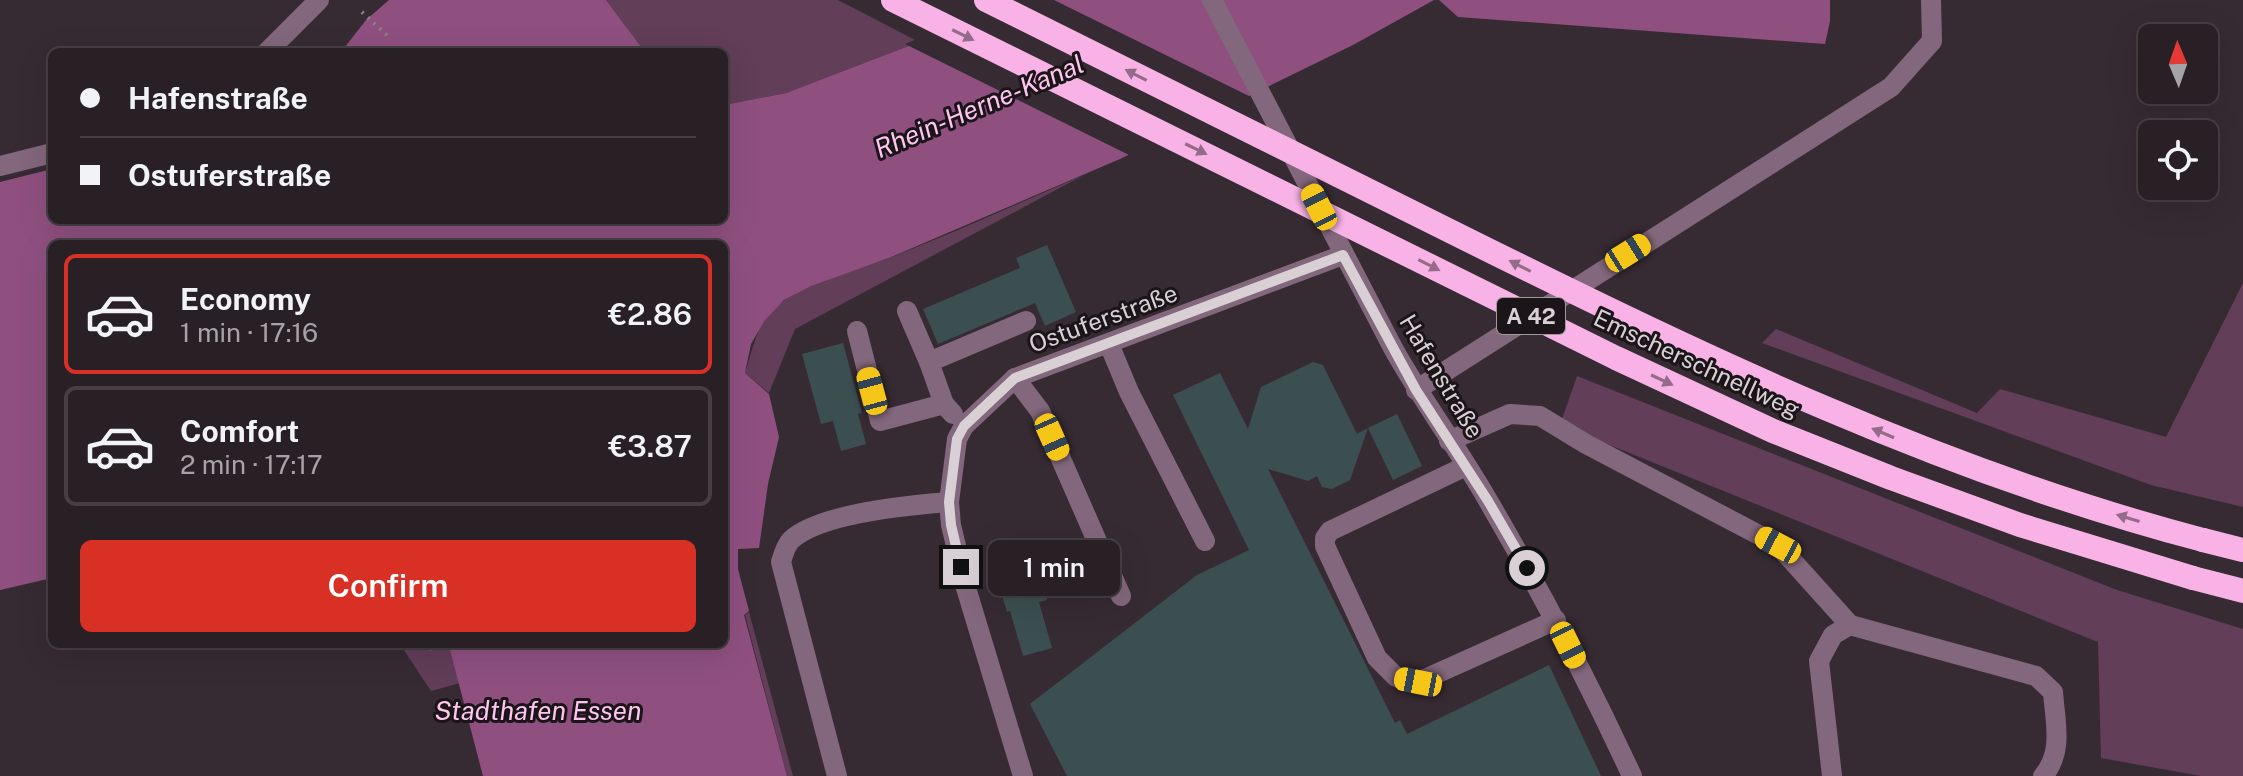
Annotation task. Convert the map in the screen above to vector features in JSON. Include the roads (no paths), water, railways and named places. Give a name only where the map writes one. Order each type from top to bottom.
[{"type":"highway","name":"Emscherschnellweg","points":[[893,0],[1616,358],[1773,431],[2020,525],[2243,591]]},
{"type":"highway","name":"Emscherschnellweg","points":[[986,0],[1633,323],[1784,392],[1907,444],[2029,488],[2243,550]]},
{"type":"street","points":[[271,48],[319,0]]},
{"type":"street","name":"Hafenstraße","points":[[1212,0],[1416,390],[1488,501],[1556,620],[1632,776]]},
{"type":"street","points":[[1416,390],[1891,87],[1932,41],[1931,0]]},
{"type":"street","points":[[0,166],[48,154]]},
{"type":"street","name":"Ostuferstraße","points":[[964,426],[1015,378],[1343,255]]},
{"type":"street","points":[[907,311],[944,404],[964,426],[957,439],[949,502],[951,525],[966,588],[1023,776]]},
{"type":"street","points":[[929,362],[1026,321]]},
{"type":"street","points":[[857,331],[880,421],[944,404]]},
{"type":"street","points":[[1109,344],[1129,392],[1205,541]]},
{"type":"street","points":[[1015,378],[1040,411],[1121,596]]},
{"type":"street","points":[[1449,441],[1510,414],[1540,416],[1586,444],[1778,545],[1850,625],[2036,676],[2053,692],[2057,741],[2054,764],[2043,776]]},
{"type":"street","points":[[1466,466],[1330,531],[1325,538],[1325,546],[1377,658],[1396,677],[1418,682],[1556,620]]},
{"type":"street","points":[[837,776],[781,562],[789,541],[809,528],[859,514],[949,502]]},
{"type":"street","points":[[1832,776],[1819,661],[1833,635],[1850,625]]},
{"type":"water","points":[[389,0],[606,0],[642,48],[344,48],[366,20]]},
{"type":"water","points":[[1020,0],[1434,0],[1353,45],[1120,159],[889,258],[811,286],[784,300],[765,320],[751,344],[745,373],[769,394],[779,437],[768,484],[759,548],[738,549],[738,569],[749,611],[744,615],[787,776],[483,776],[450,648],[728,648],[728,240],[48,240],[48,579],[0,590],[0,182],[48,170],[48,224],[728,224],[728,104],[786,93]]},
{"type":"water","points":[[1439,0],[1830,0],[1830,21],[1825,44],[1458,17]]},
{"type":"water label","name":"Rhein-Herne-Kanal","points":[[979,106]]},
{"type":"water label","name":"Stadthafen Essen","points":[[538,710]]}]
